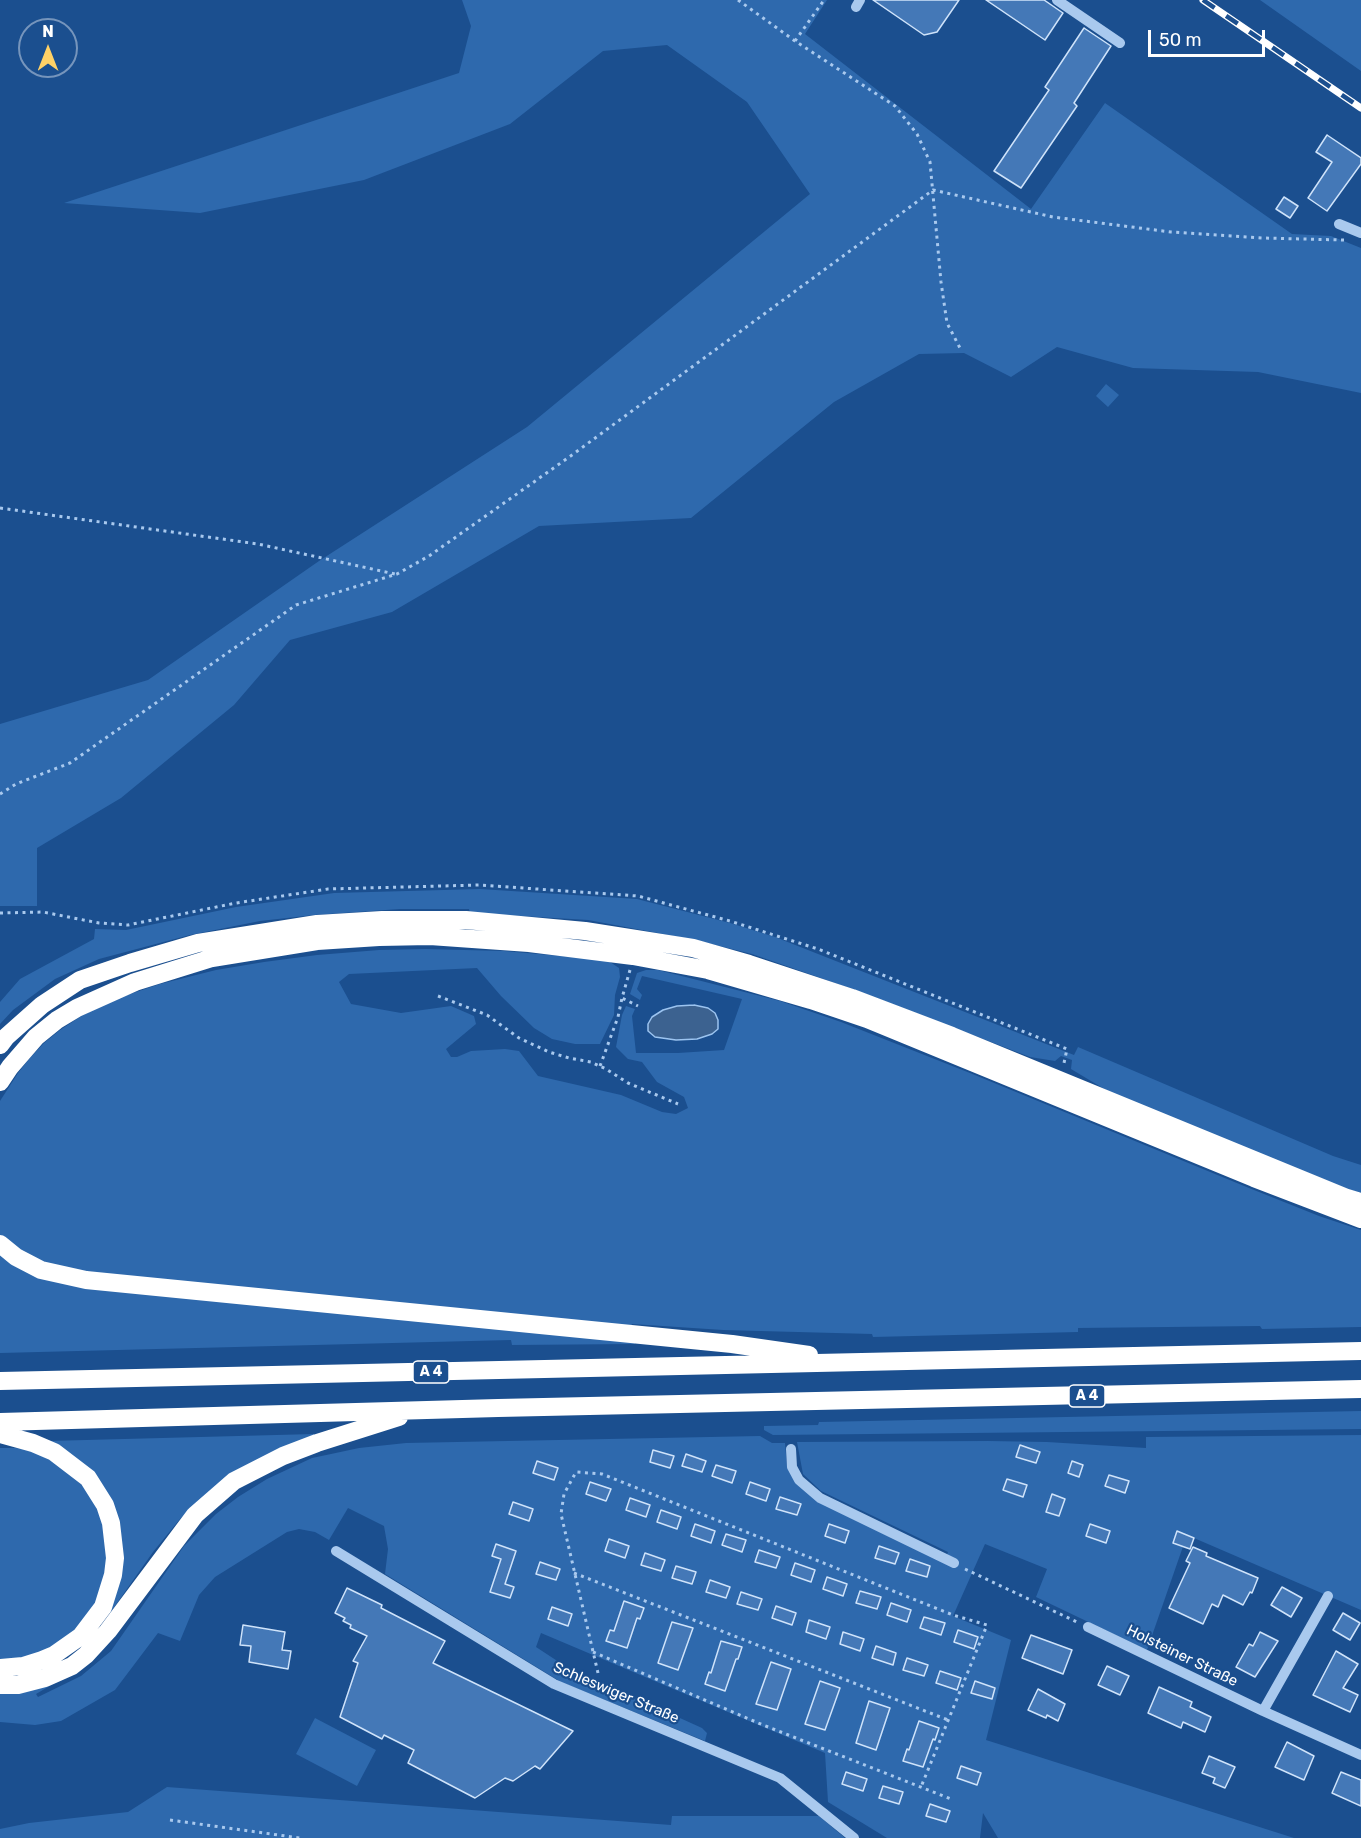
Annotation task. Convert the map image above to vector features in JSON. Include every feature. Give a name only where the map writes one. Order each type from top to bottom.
[{"type":"highway","points":[[0,1045],[42,1005],[80,980],[198,943],[317,924],[382,920],[466,920],[585,931],[693,948],[852,998],[952,1036],[1361,1202]]},
{"type":"highway","points":[[0,1082],[36,1037],[77,1008],[135,982],[212,958],[317,941],[379,937],[430,936],[529,943],[633,956],[708,970],[750,981],[867,1019],[1254,1178],[1361,1219]]},
{"type":"highway","points":[[0,1244],[16,1257],[41,1270],[86,1280],[732,1344],[861,1362]]},
{"type":"highway","name":"A 4","points":[[0,1381],[1361,1351]]},
{"type":"highway","name":"A 4","points":[[0,1422],[1361,1389]]},
{"type":"highway","name":"A 4","points":[[0,1685],[18,1685],[45,1678],[72,1666],[86,1655],[108,1631],[195,1515],[234,1481],[283,1456],[317,1443],[421,1411]]},
{"type":"highway","points":[[0,1434],[33,1443],[54,1452],[88,1478],[105,1505],[111,1523],[115,1558],[113,1575],[103,1607],[81,1636],[54,1655],[42,1660],[23,1666],[0,1668]]},
{"type":"street","points":[[1057,0],[1120,43]]},
{"type":"street","points":[[1339,224],[1361,233]]},
{"type":"street","points":[[791,1449],[792,1467],[799,1480],[820,1498],[954,1563]]},
{"type":"street","name":"Schleswiger Straße","points":[[336,1551],[554,1684],[780,1778],[854,1838]]},
{"type":"street","points":[[1263,1711],[1328,1596]]},
{"type":"street","name":"Holsteiner Straße","points":[[1088,1627],[1361,1755]]},
{"type":"path","points":[[738,0],[795,41],[895,106],[917,134],[930,162],[947,323],[960,348]]},
{"type":"path","points":[[795,41],[824,0]]},
{"type":"path","points":[[0,794],[16,784],[69,763],[296,605],[397,574],[429,556],[572,455],[933,190],[1053,218],[1171,232],[1351,241]]},
{"type":"path","points":[[0,508],[258,544],[397,574]]},
{"type":"path","points":[[600,1066],[618,1017],[633,956]]},
{"type":"path","points":[[438,996],[487,1014],[519,1038],[549,1052],[591,1062],[628,1083],[678,1104]]},
{"type":"path","points":[[622,998],[638,1006]]},
{"type":"path","points":[[1064,1064],[1067,1049]]},
{"type":"path","points":[[598,1673],[561,1514],[564,1494],[576,1472],[602,1474],[953,1615],[987,1625],[921,1787]]},
{"type":"path","points":[[954,1563],[1088,1627]]},
{"type":"path","points":[[574,1573],[948,1720]]},
{"type":"path","points":[[593,1652],[763,1725],[951,1799]]},
{"type":"path","points":[[170,1820],[300,1838]]},
{"type":"shaded area","points":[[462,0],[827,0],[805,34],[1031,209],[1105,103],[1292,234],[1331,236],[1361,248],[1361,393],[1258,372],[1133,368],[1057,347],[1011,377],[964,353],[919,354],[834,402],[691,518],[539,526],[392,612],[290,640],[234,705],[121,798],[37,848],[37,906],[0,906],[0,724],[148,680],[319,561],[527,427],[810,194],[747,102],[667,45],[603,51],[510,124],[364,180],[200,213],[64,203],[459,73],[471,26]]},
{"type":"shaded area","points":[[1260,0],[1361,0],[1361,71]]},
{"type":"shaded area","points":[[1106,384],[1119,395],[1108,407],[1096,396]]},
{"type":"shaded area","points":[[480,889],[637,899],[775,937],[1074,1055],[1078,1047],[1333,1156],[1361,1165],[1361,1193],[1111,1093],[1071,1069],[1072,1060],[1061,1056],[1055,1061],[1030,1057],[858,991],[752,954],[695,940],[588,920],[470,913],[469,909],[400,909],[260,921],[190,935],[99,959],[55,979],[13,1010],[0,1024],[0,1002],[20,979],[94,939],[95,929],[126,930],[236,907],[334,893]]},
{"type":"shaded area","points":[[425,949],[504,951],[607,960],[619,968],[620,977],[615,995],[614,1015],[600,1044],[575,1044],[552,1039],[534,1028],[501,996],[477,968],[349,974],[339,982],[351,1004],[401,1013],[451,1006],[474,1016],[476,1024],[446,1049],[451,1057],[471,1051],[505,1049],[519,1051],[538,1076],[621,1095],[662,1112],[676,1114],[688,1108],[684,1097],[657,1082],[642,1062],[628,1059],[616,1047],[626,1006],[635,1009],[632,1016],[636,1053],[678,1053],[724,1050],[742,999],[642,976],[637,989],[642,995],[640,1000],[630,994],[637,973],[658,970],[780,1001],[841,1022],[1319,1216],[1361,1230],[1361,1327],[1078,1328],[1078,1332],[873,1337],[872,1334],[723,1330],[632,1324],[631,1327],[68,1270],[44,1265],[0,1237],[0,1101],[29,1059],[60,1030],[83,1015],[121,997],[160,984],[216,970],[317,955]]},
{"type":"shaded area","points":[[694,1005],[708,1008],[715,1013],[718,1029],[712,1034],[697,1039],[676,1040],[655,1037],[648,1031],[648,1024],[652,1017],[663,1010]]},
{"type":"shaded area","points":[[0,1254],[13,1265],[635,1342],[635,1344],[512,1345],[511,1340],[0,1353]]},
{"type":"shaded area","points":[[1361,1411],[1361,1429],[773,1435],[764,1430],[764,1426],[818,1425],[819,1422]]},
{"type":"shaded area","points":[[314,1434],[314,1438],[213,1488],[180,1519],[153,1552],[110,1613],[105,1612],[116,1524],[48,1441]]},
{"type":"shaded area","points":[[1361,1435],[1361,1610],[1187,1535],[1147,1650],[1036,1597],[1047,1569],[985,1544],[953,1616],[1011,1640],[986,1740],[1294,1838],[998,1838],[983,1813],[980,1838],[887,1838],[828,1802],[825,1753],[541,1633],[536,1647],[565,1666],[702,1728],[707,1733],[705,1741],[561,1682],[385,1574],[388,1549],[384,1526],[348,1508],[329,1540],[315,1532],[299,1529],[287,1532],[215,1577],[199,1595],[180,1641],[158,1633],[115,1690],[61,1721],[35,1725],[0,1722],[0,1694],[48,1687],[36,1694],[38,1697],[81,1676],[111,1651],[184,1546],[216,1514],[238,1497],[267,1479],[312,1458],[359,1448],[406,1443],[760,1436],[772,1443],[785,1443],[787,1466],[797,1483],[944,1563],[948,1552],[821,1491],[803,1474],[797,1442],[1047,1442],[1146,1448],[1146,1437]]},
{"type":"shaded area","points":[[0,1448],[30,1450],[64,1467],[89,1492],[104,1524],[107,1572],[96,1603],[80,1627],[42,1654],[0,1661]]},
{"type":"shaded area","points":[[315,1718],[376,1750],[357,1786],[296,1754]]},
{"type":"shaded area","points":[[167,1787],[671,1825],[672,1816],[819,1816],[845,1838],[0,1838],[0,1829],[29,1823],[128,1812]]},
{"type":"building","points":[[873,0],[959,0],[937,32],[924,35]]},
{"type":"building","points":[[986,0],[1044,0],[1063,13],[1045,40]]},
{"type":"building","points":[[1084,28],[1111,46],[1074,103],[1077,106],[1021,188],[994,171],[1049,90],[1045,87]]},
{"type":"building","points":[[1327,135],[1361,158],[1361,164],[1327,211],[1308,198],[1332,162],[1316,152]]},
{"type":"building","points":[[1284,197],[1298,206],[1290,218],[1276,209]]},
{"type":"building","points":[[1020,1445],[1040,1452],[1036,1463],[1016,1457]]},
{"type":"building","points":[[653,1450],[674,1456],[670,1468],[650,1462]]},
{"type":"building","points":[[686,1454],[706,1461],[702,1472],[682,1466]]},
{"type":"building","points":[[537,1461],[558,1468],[554,1480],[533,1473]]},
{"type":"building","points":[[1072,1461],[1083,1465],[1079,1477],[1068,1473]]},
{"type":"building","points":[[716,1465],[736,1471],[732,1483],[712,1476]]},
{"type":"building","points":[[1109,1475],[1129,1481],[1125,1493],[1105,1486]]},
{"type":"building","points":[[1007,1479],[1027,1485],[1023,1497],[1003,1490]]},
{"type":"building","points":[[590,1482],[611,1489],[606,1501],[586,1494]]},
{"type":"building","points":[[750,1482],[770,1489],[766,1501],[746,1494]]},
{"type":"building","points":[[1052,1494],[1065,1499],[1059,1516],[1046,1512]]},
{"type":"building","points":[[780,1497],[801,1504],[797,1515],[776,1509]]},
{"type":"building","points":[[630,1498],[650,1505],[646,1517],[626,1510]]},
{"type":"building","points":[[513,1502],[533,1509],[529,1521],[509,1514]]},
{"type":"building","points":[[661,1510],[681,1517],[677,1529],[657,1522]]},
{"type":"building","points":[[695,1524],[715,1531],[711,1543],[691,1536]]},
{"type":"building","points":[[829,1524],[849,1531],[845,1543],[825,1536]]},
{"type":"building","points":[[1090,1524],[1110,1531],[1106,1543],[1086,1536]]},
{"type":"building","points":[[1177,1531],[1194,1538],[1190,1549],[1173,1543]]},
{"type":"building","points":[[726,1534],[746,1540],[742,1552],[722,1545]]},
{"type":"building","points":[[609,1539],[629,1546],[625,1558],[605,1551]]},
{"type":"building","points":[[496,1544],[516,1551],[505,1584],[514,1587],[510,1598],[490,1592],[501,1559],[492,1556]]},
{"type":"building","points":[[879,1546],[899,1553],[895,1564],[875,1558]]},
{"type":"building","points":[[1193,1547],[1207,1553],[1206,1556],[1258,1578],[1252,1593],[1250,1592],[1243,1605],[1223,1595],[1218,1607],[1212,1604],[1203,1624],[1169,1608],[1190,1563],[1186,1561]]},
{"type":"building","points":[[759,1550],[780,1557],[776,1568],[755,1562]]},
{"type":"building","points":[[645,1553],[665,1560],[661,1571],[641,1565]]},
{"type":"building","points":[[910,1559],[930,1566],[927,1577],[906,1571]]},
{"type":"building","points":[[540,1562],[560,1569],[556,1580],[536,1574]]},
{"type":"building","points":[[795,1563],[815,1570],[811,1582],[791,1575]]},
{"type":"building","points":[[676,1566],[696,1572],[692,1584],[672,1578]]},
{"type":"building","points":[[827,1577],[847,1584],[843,1596],[823,1589]]},
{"type":"building","points":[[710,1580],[730,1587],[726,1598],[706,1592]]},
{"type":"building","points":[[1282,1587],[1302,1598],[1291,1617],[1271,1605]]},
{"type":"building","points":[[347,1588],[445,1641],[433,1663],[573,1731],[540,1769],[535,1766],[513,1781],[505,1778],[475,1798],[408,1763],[414,1750],[384,1735],[382,1739],[340,1717],[358,1663],[353,1661],[367,1636],[350,1628],[351,1625],[343,1621],[345,1618],[335,1613]]},
{"type":"building","points":[[860,1591],[881,1597],[877,1609],[856,1603]]},
{"type":"building","points":[[741,1592],[762,1599],[758,1610],[737,1604]]},
{"type":"building","points":[[624,1601],[644,1608],[640,1619],[637,1618],[627,1648],[606,1641],[610,1630],[614,1631]]},
{"type":"building","points":[[891,1603],[911,1610],[907,1622],[887,1615]]},
{"type":"building","points":[[776,1606],[796,1613],[792,1625],[772,1618]]},
{"type":"building","points":[[552,1607],[572,1614],[568,1626],[548,1619]]},
{"type":"building","points":[[1343,1613],[1360,1623],[1350,1640],[1333,1630]]},
{"type":"building","points":[[924,1617],[945,1623],[941,1635],[920,1628]]},
{"type":"building","points":[[809,1620],[830,1627],[826,1639],[806,1632]]},
{"type":"building","points":[[672,1622],[693,1628],[678,1670],[658,1663]]},
{"type":"building","points":[[243,1625],[285,1632],[282,1650],[291,1651],[288,1669],[249,1662],[251,1646],[240,1645]]},
{"type":"building","points":[[958,1630],[978,1637],[974,1649],[954,1642]]},
{"type":"building","points":[[843,1632],[864,1639],[860,1651],[840,1644]]},
{"type":"building","points":[[1260,1632],[1278,1641],[1255,1677],[1236,1667],[1249,1644],[1253,1646]]},
{"type":"building","points":[[1031,1635],[1072,1650],[1063,1674],[1022,1658]]},
{"type":"building","points":[[721,1641],[742,1647],[725,1691],[705,1684]]},
{"type":"building","points":[[876,1646],[896,1653],[893,1665],[872,1658]]},
{"type":"building","points":[[1336,1651],[1358,1664],[1343,1688],[1358,1695],[1350,1712],[1313,1695]]},
{"type":"building","points":[[907,1658],[928,1665],[924,1676],[903,1670]]},
{"type":"building","points":[[771,1662],[791,1669],[777,1710],[756,1704]]},
{"type":"building","points":[[1107,1666],[1129,1676],[1120,1695],[1098,1685]]},
{"type":"building","points":[[940,1671],[961,1678],[957,1690],[936,1683]]},
{"type":"building","points":[[820,1681],[840,1688],[825,1730],[805,1724]]},
{"type":"building","points":[[975,1681],[995,1688],[992,1699],[971,1693]]},
{"type":"building","points":[[1159,1687],[1192,1702],[1190,1707],[1211,1717],[1205,1732],[1183,1722],[1181,1728],[1148,1713]]},
{"type":"building","points":[[1038,1689],[1065,1704],[1058,1721],[1047,1715],[1046,1718],[1028,1710]]},
{"type":"building","points":[[869,1701],[890,1708],[876,1750],[856,1743]]},
{"type":"building","points":[[919,1721],[939,1728],[923,1767],[903,1761]]},
{"type":"building","points":[[1287,1742],[1314,1756],[1304,1780],[1275,1767]]},
{"type":"building","points":[[1209,1756],[1235,1767],[1225,1788],[1213,1783],[1215,1778],[1202,1773]]},
{"type":"building","points":[[961,1766],[981,1773],[977,1785],[957,1778]]},
{"type":"building","points":[[846,1772],[867,1779],[863,1791],[842,1784]]},
{"type":"building","points":[[1341,1772],[1361,1780],[1361,1806],[1332,1793]]},
{"type":"building","points":[[883,1786],[903,1792],[899,1804],[879,1798]]},
{"type":"building","points":[[930,1804],[950,1811],[946,1822],[926,1816]]},
{"type":"railway","points":[[1203,0],[1361,108]]}]
